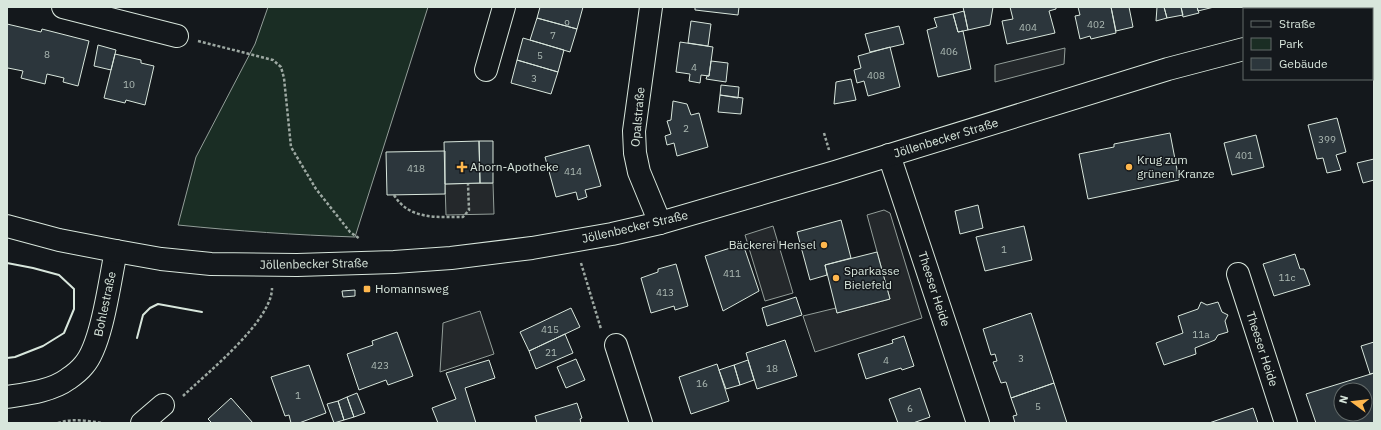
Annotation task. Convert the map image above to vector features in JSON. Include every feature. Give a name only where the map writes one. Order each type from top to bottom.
[{"type":"main road","points":[[63,7],[177,36]]},
{"type":"main road","points":[[486,70],[504,7]]},
{"type":"main road","name":"Opalstraße","points":[[651,7],[634,131],[635,153],[640,172],[660,223]]},
{"type":"main road","name":"Jöllenbecker Straße","points":[[7,226],[59,240],[116,251],[161,259],[211,264],[340,264],[451,258],[532,248],[575,241],[660,223],[889,155],[1168,69],[1243,48]]},
{"type":"main road","name":"Theeser Heide","points":[[889,155],[978,423]]},
{"type":"main road","name":"Bohlestraße","points":[[7,397],[32,393],[67,380],[85,364],[97,342],[116,251]]},
{"type":"main road","name":"Theeser Heide","points":[[1238,274],[1286,423]]},
{"type":"main road","points":[[616,345],[641,423]]},
{"type":"main road","points":[[142,423],[163,405]]},
{"type":"path","points":[[177,36],[273,60],[281,67],[284,78],[292,147],[316,189],[350,232],[363,241]]},
{"type":"path","points":[[394,195],[398,203],[417,214],[430,217],[463,217],[469,210],[468,184]]},
{"type":"path","points":[[575,241],[604,339],[616,345]]},
{"type":"path","points":[[163,405],[180,398],[251,331],[268,305],[272,292]]},
{"type":"path","points":[[58,423],[64,421],[85,420],[102,423]]},
{"type":"green space","points":[[268,7],[428,7],[355,237],[178,225],[196,157],[255,44]]},
{"type":"shaded area","points":[[1065,48],[1064,64],[995,82],[995,65]]},
{"type":"shaded area","points":[[493,183],[494,214],[446,215],[445,184]]},
{"type":"shaded area","points":[[884,210],[890,213],[922,318],[815,352],[803,316],[836,308],[837,313],[890,299],[867,215]]},
{"type":"shaded area","points":[[773,226],[793,293],[765,301],[745,235]]},
{"type":"shaded area","points":[[480,311],[494,354],[440,372],[443,323]]},
{"type":"building","points":[[540,7],[583,7],[577,29],[537,18]]},
{"type":"building","points":[[695,7],[739,7],[738,15],[695,10]]},
{"type":"building","points":[[963,7],[993,7],[990,25],[968,30]]},
{"type":"building","points":[[1010,7],[1056,7],[1056,9],[1049,11],[1055,33],[1007,44],[1002,21],[1013,19]]},
{"type":"building","points":[[1078,7],[1111,7],[1116,33],[1091,39],[1090,36],[1080,39],[1075,16],[1080,15]]},
{"type":"building","points":[[1111,7],[1129,7],[1133,27],[1116,31]]},
{"type":"building","points":[[1157,7],[1164,7],[1167,18],[1156,21]]},
{"type":"building","points":[[1164,7],[1181,7],[1183,15],[1167,18]]},
{"type":"building","points":[[1181,7],[1197,7],[1199,13],[1183,17]]},
{"type":"building","points":[[1197,7],[1214,7],[1198,11]]},
{"type":"building","points":[[964,11],[968,30],[958,32],[953,14]]},
{"type":"building","points":[[953,14],[958,32],[963,31],[971,69],[938,77],[927,30],[937,27],[934,18]]},
{"type":"building","points":[[537,18],[577,29],[570,52],[530,40]]},
{"type":"building","points":[[691,21],[711,24],[708,46],[688,43]]},
{"type":"building","points":[[7,24],[41,32],[42,29],[89,41],[78,86],[63,82],[64,78],[47,74],[45,84],[21,78],[23,71],[8,68],[7,70]]},
{"type":"building","points":[[899,26],[904,44],[870,52],[865,34]]},
{"type":"building","points":[[523,38],[564,50],[558,72],[517,60]]},
{"type":"building","points":[[680,42],[713,47],[709,76],[701,75],[700,83],[689,81],[690,74],[676,72]]},
{"type":"building","points":[[98,45],[116,50],[111,70],[94,66]]},
{"type":"building","points":[[890,47],[900,87],[868,96],[864,81],[857,83],[854,70],[861,68],[858,56]]},
{"type":"building","points":[[115,54],[141,60],[141,63],[154,66],[145,105],[126,100],[125,103],[104,98]]},
{"type":"building","points":[[517,60],[558,72],[551,94],[511,83]]},
{"type":"building","points":[[711,61],[728,63],[726,82],[706,79],[707,76],[709,76]]},
{"type":"building","points":[[851,79],[856,100],[834,104],[836,82]]},
{"type":"building","points":[[721,85],[739,87],[738,98],[720,95]]},
{"type":"building","points":[[720,95],[743,98],[741,114],[718,112]]},
{"type":"building","points":[[673,101],[687,104],[691,115],[699,113],[708,147],[677,156],[674,143],[667,145],[665,136],[671,134],[667,121],[671,120]]},
{"type":"building","points":[[1337,118],[1346,152],[1336,155],[1341,170],[1327,173],[1323,158],[1317,159],[1308,125]]},
{"type":"building","name":"Krug zum grünen Kranze","points":[[1170,133],[1179,180],[1088,199],[1079,154],[1114,147],[1114,144]]},
{"type":"building","points":[[1256,135],[1264,167],[1232,175],[1224,143]]},
{"type":"building","points":[[479,141],[493,141],[493,183],[480,183]]},
{"type":"building","name":"Ahorn-Apotheke","points":[[479,141],[480,183],[445,184],[444,142]]},
{"type":"building","points":[[589,145],[601,186],[585,190],[587,197],[578,200],[576,192],[556,197],[545,157]]},
{"type":"building","points":[[445,151],[445,194],[387,195],[386,152]]},
{"type":"building","points":[[1374,159],[1374,180],[1363,183],[1357,163]]},
{"type":"building","points":[[978,205],[983,228],[960,234],[955,211]]},
{"type":"building","name":"Bäckerei Hensel","points":[[841,220],[851,258],[825,265],[827,275],[810,280],[797,232]]},
{"type":"building","points":[[1024,226],[1032,260],[985,271],[976,237]]},
{"type":"building","points":[[743,244],[759,291],[723,311],[705,256]]},
{"type":"building","points":[[877,252],[890,299],[837,313],[825,265]]},
{"type":"building","points":[[1295,254],[1300,269],[1304,269],[1310,285],[1274,296],[1263,264]]},
{"type":"building","points":[[676,264],[688,306],[675,310],[674,306],[651,313],[641,278],[658,272],[658,269]]},
{"type":"building","points":[[355,290],[355,296],[343,297],[342,291]]},
{"type":"building","points":[[796,297],[802,315],[767,326],[762,308]]},
{"type":"building","points":[[1201,302],[1207,305],[1218,302],[1222,312],[1228,315],[1225,321],[1228,332],[1218,335],[1215,340],[1195,348],[1196,354],[1164,365],[1156,343],[1183,333],[1178,316],[1198,309]]},
{"type":"building","points":[[571,308],[580,327],[529,351],[520,332]]},
{"type":"building","points":[[1031,313],[1054,383],[1011,398],[1006,382],[1001,383],[993,362],[997,361],[995,354],[991,355],[983,329]]},
{"type":"building","points":[[397,332],[413,376],[388,385],[386,380],[359,390],[347,354],[373,345],[372,341]]},
{"type":"building","points":[[565,334],[573,353],[536,369],[529,351]]},
{"type":"building","points":[[904,336],[914,366],[902,370],[901,368],[866,379],[858,354],[893,343],[892,340]]},
{"type":"building","points":[[785,340],[797,376],[757,389],[746,353]]},
{"type":"building","points":[[1374,342],[1374,373],[1370,374],[1361,346]]},
{"type":"building","points":[[576,359],[585,380],[566,388],[557,367]]},
{"type":"building","points":[[489,360],[495,378],[465,388],[476,423],[438,423],[432,408],[456,399],[446,373]]},
{"type":"building","points":[[748,360],[754,380],[740,385],[734,365]]},
{"type":"building","points":[[717,364],[729,401],[691,414],[679,377]]},
{"type":"building","points":[[309,365],[326,413],[299,423],[291,423],[289,415],[285,416],[271,377]]},
{"type":"building","points":[[734,365],[740,385],[726,389],[719,370]]},
{"type":"building","points":[[1374,373],[1374,423],[1316,423],[1306,394],[1333,386],[1333,422],[1373,422],[1373,382],[1345,382]]},
{"type":"building","points":[[1054,383],[1067,423],[1015,423],[1013,416],[1017,415],[1011,398]]},
{"type":"building","points":[[920,388],[930,417],[913,423],[898,423],[889,399]]},
{"type":"building","points":[[357,393],[365,413],[354,417],[347,397]]},
{"type":"building","points":[[347,397],[354,417],[344,420],[338,401]]},
{"type":"building","points":[[231,398],[253,423],[212,423],[208,419]]},
{"type":"building","points":[[338,401],[344,420],[334,423],[327,404]]},
{"type":"building","points":[[577,403],[582,418],[580,419],[581,423],[537,423],[535,416]]},
{"type":"building","points":[[1253,408],[1258,423],[1209,423]]},
{"type":"wall","points":[[7,263],[59,275],[74,289],[74,309],[64,333],[43,346],[15,357],[7,358]]},
{"type":"wall","points":[[137,338],[143,315],[150,308],[158,304],[202,312]]},
{"type":"place","name":"Ahorn-Apotheke","points":[[462,167]]},
{"type":"place","name":"Krug zum grünen Kranze","points":[[1129,167]]},
{"type":"place","name":"Bäckerei Hensel","points":[[824,245]]},
{"type":"place","name":"Sparkasse Bielefeld","points":[[836,278]]},
{"type":"place","name":"Homannsweg","points":[[367,289]]}]
